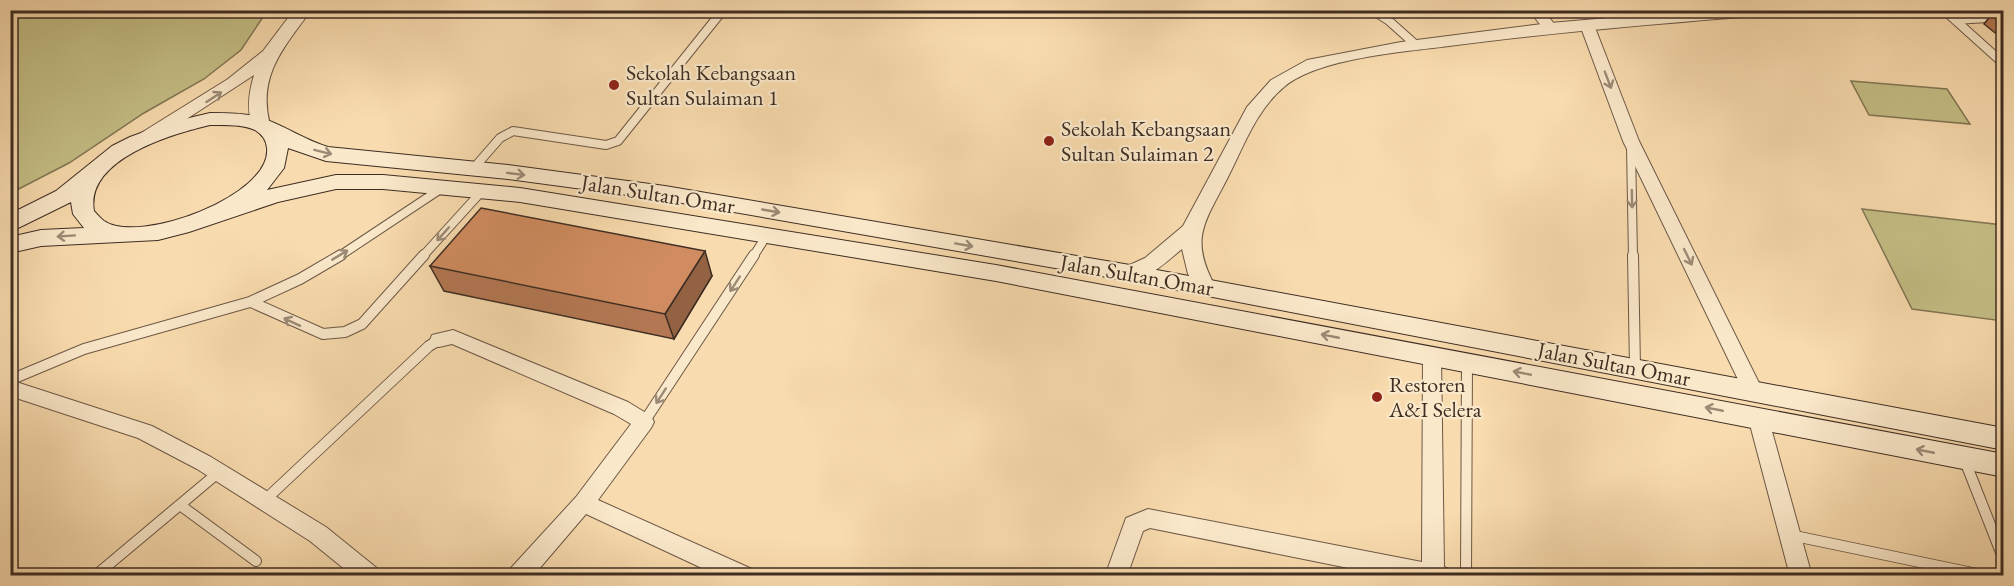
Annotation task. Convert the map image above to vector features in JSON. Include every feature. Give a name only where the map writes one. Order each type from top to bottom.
[{"type":"main road","name":"Jalan Sultan Omar","points":[[96,172],[118,153],[146,137],[178,125],[210,119],[238,119],[265,127],[298,145],[326,154],[477,180],[665,193],[1130,273],[2004,439]]},
{"type":"main road","points":[[223,211],[249,195],[268,176],[278,158],[278,142],[265,127]]},
{"type":"main road","points":[[10,224],[64,196],[96,172]]},
{"type":"main road","points":[[96,172],[84,193],[83,212],[91,222],[104,230],[122,233],[140,234],[182,227],[223,211],[276,195],[336,182],[444,186],[477,180],[520,195],[996,273],[1758,417],[2004,466]]},
{"type":"main road","points":[[10,245],[41,238],[122,233]]},
{"type":"street","points":[[146,137],[211,99],[269,55],[303,10]]},
{"type":"street","points":[[1536,10],[1550,28]]},
{"type":"street","points":[[1130,273],[1152,263],[1191,230],[1253,111],[1277,84],[1313,64],[1416,45],[1550,28],[1765,10]]},
{"type":"street","points":[[1587,25],[1631,141],[1753,390]]},
{"type":"street","points":[[265,127],[256,109],[257,88],[269,55]]},
{"type":"street","points":[[1191,230],[1196,273],[1206,288]]},
{"type":"street","points":[[439,340],[453,337],[621,408],[644,422],[583,503],[518,576]]},
{"type":"street","points":[[1116,576],[1134,525],[1148,518],[1437,575],[1432,355]]},
{"type":"street","points":[[10,388],[145,432],[219,472],[318,534],[370,576]]},
{"type":"street","points":[[1758,417],[1801,576]]},
{"type":"street","points":[[583,503],[744,576]]},
{"type":"lane","points":[[251,302],[322,334],[345,332],[362,324],[477,180],[500,138],[513,131],[606,145],[618,141],[723,10]]},
{"type":"lane","points":[[1372,10],[1388,20],[1416,45]]},
{"type":"lane","points":[[1944,10],[2004,64]]},
{"type":"lane","points":[[1955,20],[2004,17]]},
{"type":"lane","points":[[1631,141],[1635,368]]},
{"type":"lane","points":[[10,380],[92,346],[191,322],[251,302],[328,262],[444,186]]},
{"type":"lane","points":[[644,422],[767,235]]},
{"type":"lane","points":[[264,501],[429,346],[439,340]]},
{"type":"lane","points":[[1466,576],[1467,362]]},
{"type":"lane","points":[[1964,458],[2004,560]]},
{"type":"lane","points":[[95,576],[219,472]]},
{"type":"lane","points":[[180,505],[256,561]]},
{"type":"lane","points":[[1790,535],[1987,576]]},
{"type":"shaded area","points":[[11,10],[267,11],[241,50],[204,79],[144,113],[69,163],[11,193]]},
{"type":"shaded area","points":[[1851,81],[1947,89],[1970,124],[1869,115]]},
{"type":"shaded area","points":[[1862,209],[2003,225],[2003,321],[1912,309]]},
{"type":"building","points":[[481,208],[705,251],[665,314],[430,266]]},
{"type":"place","name":"Sekolah Kebangsaan Sultan Sulaiman 1","points":[[614,85]]},
{"type":"place","name":"Sekolah Kebangsaan Sultan Sulaiman 2","points":[[1049,141]]},
{"type":"place","name":"Restoren A&I Selera","points":[[1377,397]]}]
